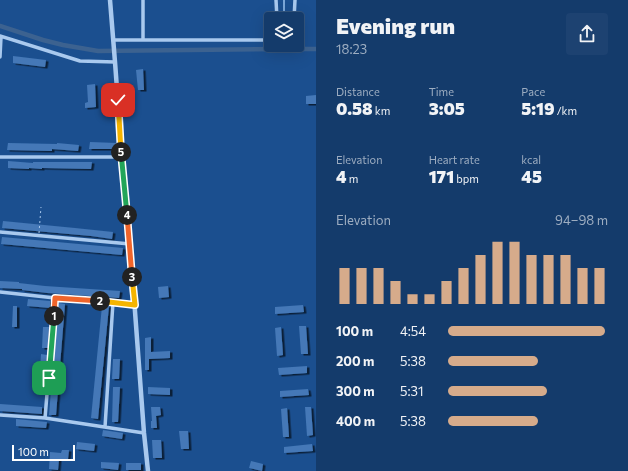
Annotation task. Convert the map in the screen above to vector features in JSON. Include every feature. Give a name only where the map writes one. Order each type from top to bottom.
[{"type":"street","points":[[110,0],[148,471]]},
{"type":"street","points":[[143,40],[144,0]]},
{"type":"street","points":[[276,0],[277,12]]},
{"type":"street","points":[[294,12],[295,0]]},
{"type":"street","points":[[0,57],[0,36],[80,61],[115,60]]},
{"type":"street","points":[[113,43],[143,40],[264,40]]},
{"type":"street","points":[[0,157],[122,157]]},
{"type":"street","points":[[0,232],[130,244]]},
{"type":"street","points":[[0,292],[135,305]]},
{"type":"street","points":[[45,418],[55,298]]},
{"type":"street","points":[[105,427],[113,302]]},
{"type":"street","points":[[0,415],[45,418],[144,433]]},
{"type":"path","points":[[39,236],[41,207]]},
{"type":"building","points":[[13,56],[46,60],[45,67],[13,63]]},
{"type":"building","points":[[143,69],[144,90],[138,90],[136,70]]},
{"type":"building","points":[[95,84],[96,107],[85,108],[85,103],[88,102],[87,85]]},
{"type":"building","points":[[316,95],[316,104],[306,104],[306,96]]},
{"type":"building","points":[[90,142],[117,143],[117,149],[89,149]]},
{"type":"building","points":[[8,143],[57,143],[79,145],[78,151],[52,149],[52,151],[7,150]]},
{"type":"building","points":[[8,161],[33,163],[92,162],[91,169],[29,169],[8,168]]},
{"type":"building","points":[[3,221],[113,232],[112,239],[2,228]]},
{"type":"building","points":[[2,237],[123,248],[122,255],[1,244]]},
{"type":"building","points":[[0,281],[45,286],[120,291],[119,298],[47,293],[22,289],[0,288]]},
{"type":"building","points":[[168,286],[169,297],[159,298],[158,287]]},
{"type":"building","points":[[28,299],[50,301],[50,308],[27,306]]},
{"type":"building","points":[[58,303],[65,304],[56,415],[49,415]]},
{"type":"building","points":[[303,305],[304,312],[275,314],[275,307]]},
{"type":"building","points":[[13,306],[17,306],[17,327],[12,327]]},
{"type":"building","points":[[102,306],[109,306],[98,419],[91,418]]},
{"type":"building","points":[[299,326],[306,326],[308,354],[301,354]]},
{"type":"building","points":[[43,327],[49,327],[48,348],[42,348]]},
{"type":"building","points":[[281,327],[283,355],[277,356],[275,328]]},
{"type":"building","points":[[151,337],[151,352],[170,351],[170,358],[149,359],[149,370],[145,370],[145,338]]},
{"type":"building","points":[[41,354],[47,355],[44,388],[39,387]]},
{"type":"building","points":[[113,359],[120,359],[119,379],[112,379]]},
{"type":"building","points":[[307,366],[307,373],[279,375],[278,368]]},
{"type":"building","points":[[113,387],[120,387],[118,422],[112,422]]},
{"type":"building","points":[[148,387],[170,388],[170,395],[148,394]]},
{"type":"building","points":[[308,389],[309,395],[280,397],[280,391]]},
{"type":"building","points":[[0,404],[42,407],[42,414],[0,411]]},
{"type":"building","points":[[151,407],[160,407],[161,415],[156,416],[157,428],[151,428]]},
{"type":"building","points":[[305,407],[311,407],[313,435],[307,436]]},
{"type":"building","points":[[287,408],[289,437],[283,437],[281,409]]},
{"type":"building","points":[[16,419],[47,422],[46,428],[16,426]]},
{"type":"building","points":[[103,430],[123,433],[122,439],[102,436]]},
{"type":"building","points":[[179,431],[188,431],[189,449],[181,449]]},
{"type":"building","points":[[152,440],[161,440],[162,458],[153,458]]},
{"type":"building","points":[[77,442],[95,444],[94,451],[76,449]]},
{"type":"building","points":[[312,444],[313,451],[284,453],[284,447]]},
{"type":"building","points":[[62,450],[69,450],[68,459],[59,459],[58,470],[49,469],[50,452],[61,453]]},
{"type":"building","points":[[251,461],[263,464],[262,471],[249,468]]},
{"type":"building","points":[[101,462],[119,463],[118,470],[101,468]]},
{"type":"building","points":[[126,463],[141,463],[141,470],[126,470]]},
{"type":"waterway","points":[[284,0],[284,12]]},
{"type":"waterway","points":[[0,26],[43,40],[98,51],[316,49]]},
{"type":"route","points":[[49,378],[55,298],[135,305],[118,100]]}]
